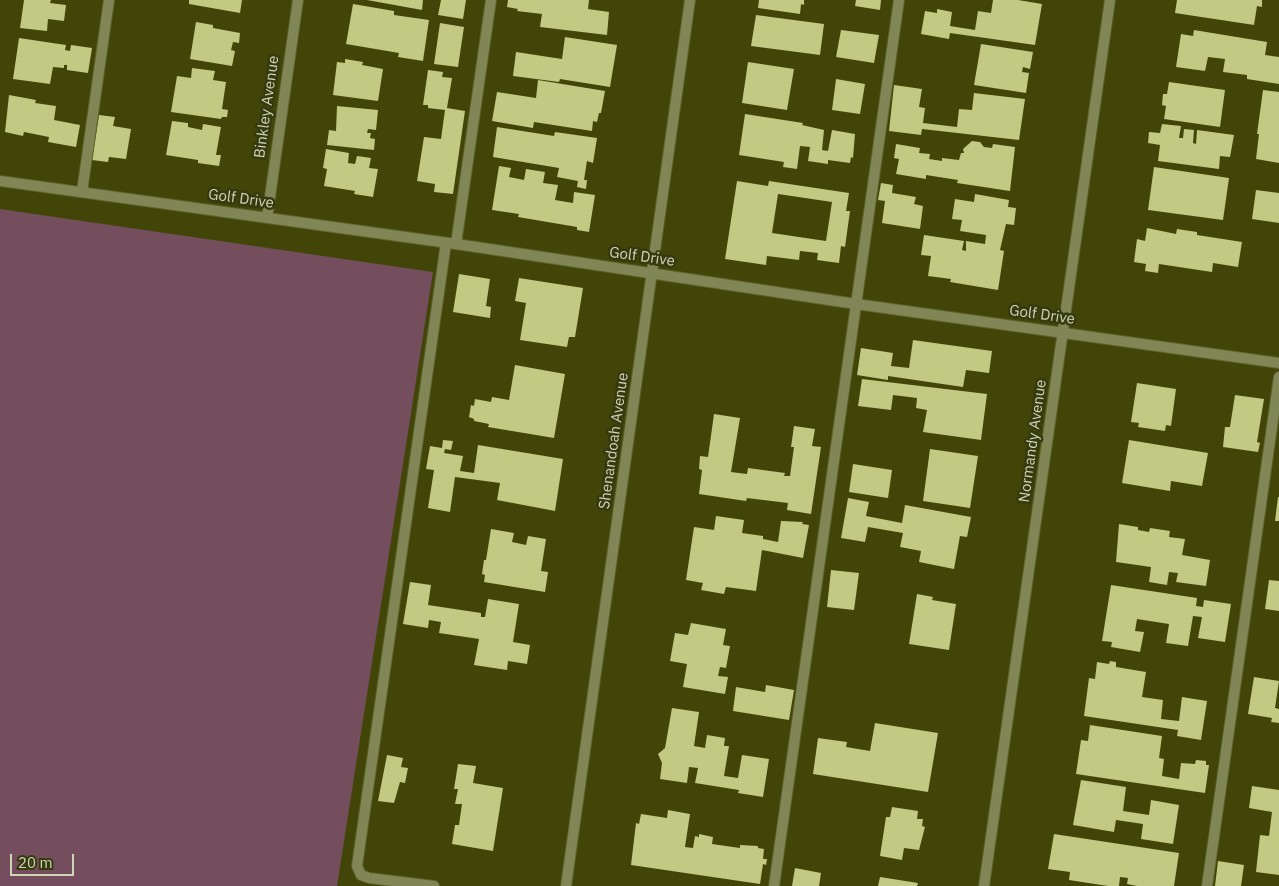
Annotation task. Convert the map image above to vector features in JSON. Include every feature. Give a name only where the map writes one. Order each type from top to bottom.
[{"type":"street","points":[[82,192],[109,0]]},
{"type":"street","name":"Binkley Avenue","points":[[266,218],[298,0]]},
{"type":"street","points":[[434,886],[369,878],[361,875],[357,866],[451,244],[491,0]]},
{"type":"street","name":"Shenandoah Avenue","points":[[566,886],[690,0]]},
{"type":"street","points":[[774,886],[899,0]]},
{"type":"street","name":"Normandy Avenue","points":[[984,886],[1110,0]]},
{"type":"street","name":"Golf Drive","points":[[0,181],[1279,363]]},
{"type":"street","points":[[1207,886],[1279,377]]},
{"type":"shaded area","points":[[0,209],[433,272],[337,886],[0,886]]},
{"type":"building","points":[[24,0],[51,0],[50,3],[66,5],[64,21],[48,19],[47,31],[20,28]]},
{"type":"building","points":[[189,0],[242,0],[240,13],[189,4]]},
{"type":"building","points":[[367,0],[423,0],[422,10]]},
{"type":"building","points":[[441,0],[466,0],[463,19],[438,15]]},
{"type":"building","points":[[508,0],[589,0],[588,9],[609,12],[607,35],[540,27],[542,14],[517,11],[518,9],[507,7]]},
{"type":"building","points":[[759,0],[804,0],[804,5],[801,4],[800,14],[758,8]]},
{"type":"building","points":[[856,0],[881,0],[880,10],[855,6]]},
{"type":"building","points":[[993,0],[1018,0],[1042,4],[1035,45],[950,33],[949,39],[921,34],[925,11],[937,13],[937,9],[952,12],[950,26],[975,30],[978,11],[991,13]]},
{"type":"building","points":[[1177,0],[1262,0],[1262,7],[1257,6],[1254,25],[1175,13]]},
{"type":"building","points":[[353,4],[394,11],[394,15],[429,20],[423,61],[398,57],[399,53],[346,44]]},
{"type":"building","points":[[756,15],[824,24],[820,55],[751,46]]},
{"type":"building","points":[[196,22],[213,25],[213,28],[240,33],[239,43],[233,42],[231,50],[235,51],[232,66],[190,59]]},
{"type":"building","points":[[440,23],[464,27],[458,67],[434,64]]},
{"type":"building","points":[[841,30],[879,35],[874,63],[836,57]]},
{"type":"building","points":[[1194,30],[1267,42],[1265,55],[1279,57],[1279,84],[1247,79],[1247,75],[1223,72],[1225,59],[1208,57],[1205,71],[1176,67],[1181,34],[1193,36]]},
{"type":"building","points":[[565,37],[617,45],[610,87],[560,79],[559,82],[513,76],[516,52],[562,59]]},
{"type":"building","points":[[19,38],[66,45],[65,50],[70,51],[71,45],[92,48],[88,73],[67,70],[67,65],[64,65],[64,68],[53,67],[50,84],[13,79]]},
{"type":"building","points":[[981,44],[1033,52],[1030,69],[1023,67],[1022,72],[1029,73],[1026,93],[974,85]]},
{"type":"building","points":[[345,59],[363,62],[362,65],[383,69],[378,101],[333,95],[337,62],[345,63]]},
{"type":"building","points":[[748,62],[794,69],[787,110],[742,103]]},
{"type":"building","points":[[192,68],[215,71],[213,80],[226,82],[222,109],[228,110],[227,117],[222,117],[221,119],[171,112],[177,76],[191,78]]},
{"type":"building","points":[[428,70],[443,72],[442,77],[452,78],[447,108],[465,111],[453,194],[434,192],[435,184],[417,181],[424,137],[441,139],[445,110],[428,108],[428,105],[423,105]]},
{"type":"building","points":[[836,79],[865,84],[860,114],[832,110]]},
{"type":"building","points":[[538,80],[605,91],[601,113],[599,113],[597,122],[593,121],[592,131],[534,122],[533,128],[492,121],[497,92],[536,98]]},
{"type":"building","points":[[1169,82],[1225,90],[1220,127],[1164,119],[1166,106],[1162,105],[1163,94],[1167,94]]},
{"type":"building","points":[[894,85],[922,89],[919,107],[925,108],[923,123],[957,127],[959,109],[972,110],[974,93],[1025,99],[1019,140],[922,129],[921,135],[889,131]]},
{"type":"building","points":[[1263,90],[1279,92],[1279,163],[1256,159],[1259,134],[1257,134]]},
{"type":"building","points":[[9,95],[36,100],[35,103],[56,106],[54,120],[80,125],[76,147],[48,142],[49,137],[24,132],[23,136],[5,132]]},
{"type":"building","points":[[337,106],[378,110],[376,130],[368,129],[367,133],[371,133],[370,138],[375,139],[374,150],[327,145],[329,130],[336,131]]},
{"type":"building","points":[[745,114],[803,123],[802,125],[824,130],[822,150],[828,151],[832,130],[855,134],[853,158],[851,157],[850,163],[828,160],[828,164],[808,161],[810,147],[800,146],[797,169],[783,167],[784,162],[739,155]]},
{"type":"building","points":[[99,115],[115,117],[113,126],[131,129],[126,159],[109,157],[108,162],[92,160]]},
{"type":"building","points":[[172,121],[188,123],[188,127],[202,130],[203,124],[221,127],[216,155],[221,155],[219,166],[198,163],[198,160],[166,155]]},
{"type":"building","points":[[1162,124],[1181,126],[1179,138],[1183,138],[1184,129],[1194,130],[1193,143],[1196,144],[1197,130],[1234,135],[1230,157],[1220,156],[1219,169],[1158,161],[1160,145],[1148,143],[1149,132],[1160,133]]},
{"type":"building","points":[[497,127],[554,136],[555,132],[597,138],[593,163],[587,161],[584,180],[587,180],[586,189],[577,187],[578,181],[557,177],[559,168],[493,157]]},
{"type":"building","points":[[972,141],[980,142],[984,147],[992,148],[993,144],[1015,147],[1010,191],[957,183],[958,180],[926,175],[926,179],[896,174],[899,159],[894,158],[896,144],[920,148],[919,153],[930,154],[929,159],[942,161],[942,158],[959,160],[961,153],[964,153],[963,149]]},
{"type":"building","points":[[326,149],[349,153],[348,163],[355,164],[357,156],[371,158],[369,168],[378,169],[373,197],[354,194],[355,191],[324,186],[327,169],[323,168]]},
{"type":"building","points":[[499,166],[511,168],[509,177],[524,180],[526,169],[545,172],[543,183],[558,185],[555,200],[573,203],[574,192],[595,195],[589,232],[577,230],[577,227],[518,217],[519,214],[492,210]]},
{"type":"building","points":[[1154,167],[1229,178],[1223,220],[1148,210]]},
{"type":"building","points":[[737,181],[768,186],[769,181],[849,193],[846,211],[850,211],[845,247],[841,246],[839,263],[817,260],[818,253],[800,251],[799,260],[767,256],[766,265],[725,259]],"holes":[[[778,194],[832,202],[826,241],[772,233]]]},
{"type":"building","points":[[881,183],[893,185],[892,193],[916,197],[914,204],[923,206],[920,229],[882,223],[885,201],[878,200]]},
{"type":"building","points":[[1256,190],[1279,193],[1279,223],[1252,219]]},
{"type":"building","points":[[975,194],[1009,200],[1008,207],[1016,208],[1014,225],[1006,224],[1000,250],[1004,251],[998,290],[950,282],[951,279],[928,276],[931,256],[921,255],[924,235],[964,241],[962,250],[966,251],[966,241],[985,244],[986,235],[960,231],[962,220],[952,219],[955,199],[974,202]]},
{"type":"building","points":[[1147,228],[1176,234],[1177,229],[1197,232],[1197,235],[1242,242],[1238,267],[1213,263],[1212,272],[1159,264],[1158,273],[1145,271],[1146,264],[1134,262],[1137,239],[1145,241]]},
{"type":"building","points":[[459,274],[490,279],[486,306],[491,307],[490,318],[453,312]]},
{"type":"building","points":[[519,278],[583,288],[575,337],[569,337],[567,347],[520,340],[526,303],[515,301]]},
{"type":"building","points":[[913,340],[992,351],[989,373],[966,370],[963,387],[888,376],[888,380],[857,375],[861,348],[893,353],[891,366],[909,368]]},
{"type":"building","points":[[515,365],[565,374],[554,438],[488,427],[489,424],[474,421],[474,419],[469,417],[471,405],[474,406],[475,399],[491,402],[492,397],[509,400]]},
{"type":"building","points":[[862,379],[987,394],[981,440],[923,432],[927,410],[916,408],[917,398],[893,395],[891,410],[858,406]]},
{"type":"building","points":[[1137,383],[1176,389],[1171,426],[1166,425],[1165,431],[1138,427],[1139,423],[1131,422]]},
{"type":"building","points":[[1235,395],[1264,399],[1257,442],[1260,443],[1258,452],[1223,447],[1225,427],[1230,427]]},
{"type":"building","points":[[714,414],[740,418],[731,472],[747,474],[748,468],[785,473],[784,476],[790,476],[794,447],[791,447],[794,426],[815,429],[812,446],[821,447],[811,514],[787,510],[788,503],[747,498],[746,501],[699,494],[702,470],[699,469],[700,456],[708,457]]},
{"type":"building","points":[[443,440],[453,441],[451,450],[445,449],[444,453],[463,456],[460,471],[474,473],[478,445],[563,459],[555,511],[497,500],[500,483],[455,477],[450,512],[428,508],[434,470],[426,469],[430,446],[442,448]]},
{"type":"building","points":[[1129,440],[1208,453],[1202,486],[1171,481],[1170,491],[1122,483]]},
{"type":"building","points":[[930,449],[978,456],[970,508],[923,501]]},
{"type":"building","points":[[853,464],[892,470],[888,498],[849,492]]},
{"type":"building","points":[[1278,497],[1279,521],[1275,521]]},
{"type":"building","points":[[848,498],[869,502],[866,516],[902,523],[905,505],[971,517],[967,537],[960,536],[954,569],[919,562],[921,551],[900,547],[903,533],[868,527],[865,542],[841,538]]},
{"type":"building","points":[[716,516],[744,520],[742,533],[763,536],[763,539],[778,542],[781,521],[803,522],[802,524],[809,525],[803,558],[762,550],[756,591],[726,587],[724,594],[701,590],[703,583],[686,580],[694,527],[714,530]]},
{"type":"building","points":[[1119,524],[1138,527],[1138,530],[1149,532],[1150,528],[1170,531],[1169,537],[1185,539],[1182,555],[1210,560],[1206,586],[1176,582],[1178,573],[1169,572],[1167,585],[1149,582],[1151,567],[1116,562]]},
{"type":"building","points":[[491,529],[514,533],[512,542],[526,545],[528,536],[546,539],[541,571],[548,572],[545,592],[484,582],[485,575],[482,574]]},
{"type":"building","points":[[831,570],[859,573],[854,610],[827,607]]},
{"type":"building","points":[[1269,580],[1279,581],[1279,611],[1265,609]]},
{"type":"building","points":[[410,582],[431,585],[428,605],[481,613],[481,617],[485,617],[488,599],[519,604],[513,642],[530,645],[527,664],[508,661],[507,670],[474,665],[479,639],[439,633],[441,622],[429,620],[428,628],[403,624]]},
{"type":"building","points":[[1111,585],[1197,598],[1196,606],[1203,607],[1204,600],[1231,604],[1225,642],[1198,638],[1202,617],[1193,616],[1188,646],[1166,643],[1169,624],[1137,619],[1135,631],[1144,632],[1140,652],[1111,647],[1112,642],[1102,641]]},
{"type":"building","points":[[917,594],[933,597],[932,600],[956,604],[949,650],[909,644]]},
{"type":"building","points":[[691,623],[726,629],[723,645],[730,646],[726,668],[720,667],[718,676],[728,677],[725,694],[683,687],[687,664],[670,661],[675,633],[688,635]]},
{"type":"building","points":[[1110,661],[1116,662],[1116,667],[1146,672],[1142,697],[1163,700],[1161,719],[1179,721],[1182,697],[1207,701],[1201,740],[1177,736],[1178,730],[1084,716],[1089,678],[1095,679],[1097,662],[1109,664]]},
{"type":"building","points":[[1254,677],[1279,681],[1275,708],[1279,709],[1279,723],[1271,722],[1272,718],[1248,714]]},
{"type":"building","points":[[766,685],[794,690],[789,720],[733,711],[736,687],[765,692]]},
{"type":"building","points":[[672,708],[699,712],[694,746],[705,748],[707,735],[725,738],[724,746],[729,746],[724,776],[738,778],[742,755],[769,759],[763,797],[738,793],[739,790],[695,783],[698,768],[689,767],[687,783],[660,779],[662,763],[658,754],[665,748]]},
{"type":"building","points":[[875,723],[938,733],[928,792],[813,774],[818,738],[847,742],[846,747],[870,751]]},
{"type":"building","points":[[1090,725],[1162,736],[1159,758],[1164,759],[1162,776],[1179,779],[1181,763],[1195,764],[1196,760],[1206,761],[1206,765],[1209,765],[1205,793],[1076,774],[1081,740],[1088,741]]},
{"type":"building","points":[[387,755],[403,758],[401,767],[408,768],[405,783],[400,782],[394,803],[378,801]]},
{"type":"building","points":[[458,764],[476,766],[473,783],[503,788],[493,851],[452,844],[455,825],[459,825],[462,804],[455,804],[458,789],[454,789]]},
{"type":"building","points":[[1081,780],[1126,787],[1123,811],[1149,815],[1151,800],[1179,805],[1173,844],[1141,839],[1143,824],[1116,820],[1114,832],[1073,825]]},
{"type":"building","points":[[1252,786],[1279,790],[1279,875],[1256,872],[1260,835],[1269,836],[1272,812],[1249,808]]},
{"type":"building","points":[[892,807],[918,811],[917,819],[923,819],[922,826],[925,827],[919,850],[904,848],[902,860],[880,856],[886,817],[890,817]]},
{"type":"building","points":[[668,810],[690,814],[685,847],[693,848],[695,836],[699,837],[699,834],[713,837],[712,844],[740,848],[740,845],[758,846],[758,848],[764,849],[763,859],[767,859],[766,865],[763,864],[760,884],[631,865],[636,823],[639,824],[641,814],[667,818]]},
{"type":"building","points":[[1054,834],[1179,853],[1174,886],[1137,886],[1127,884],[1128,878],[1120,877],[1119,886],[1069,880],[1070,872],[1048,869]]},
{"type":"building","points":[[1218,861],[1244,865],[1241,886],[1215,886]]},
{"type":"building","points":[[795,868],[821,873],[819,886],[792,886]]},
{"type":"building","points":[[880,877],[918,883],[917,886],[878,886]]}]
